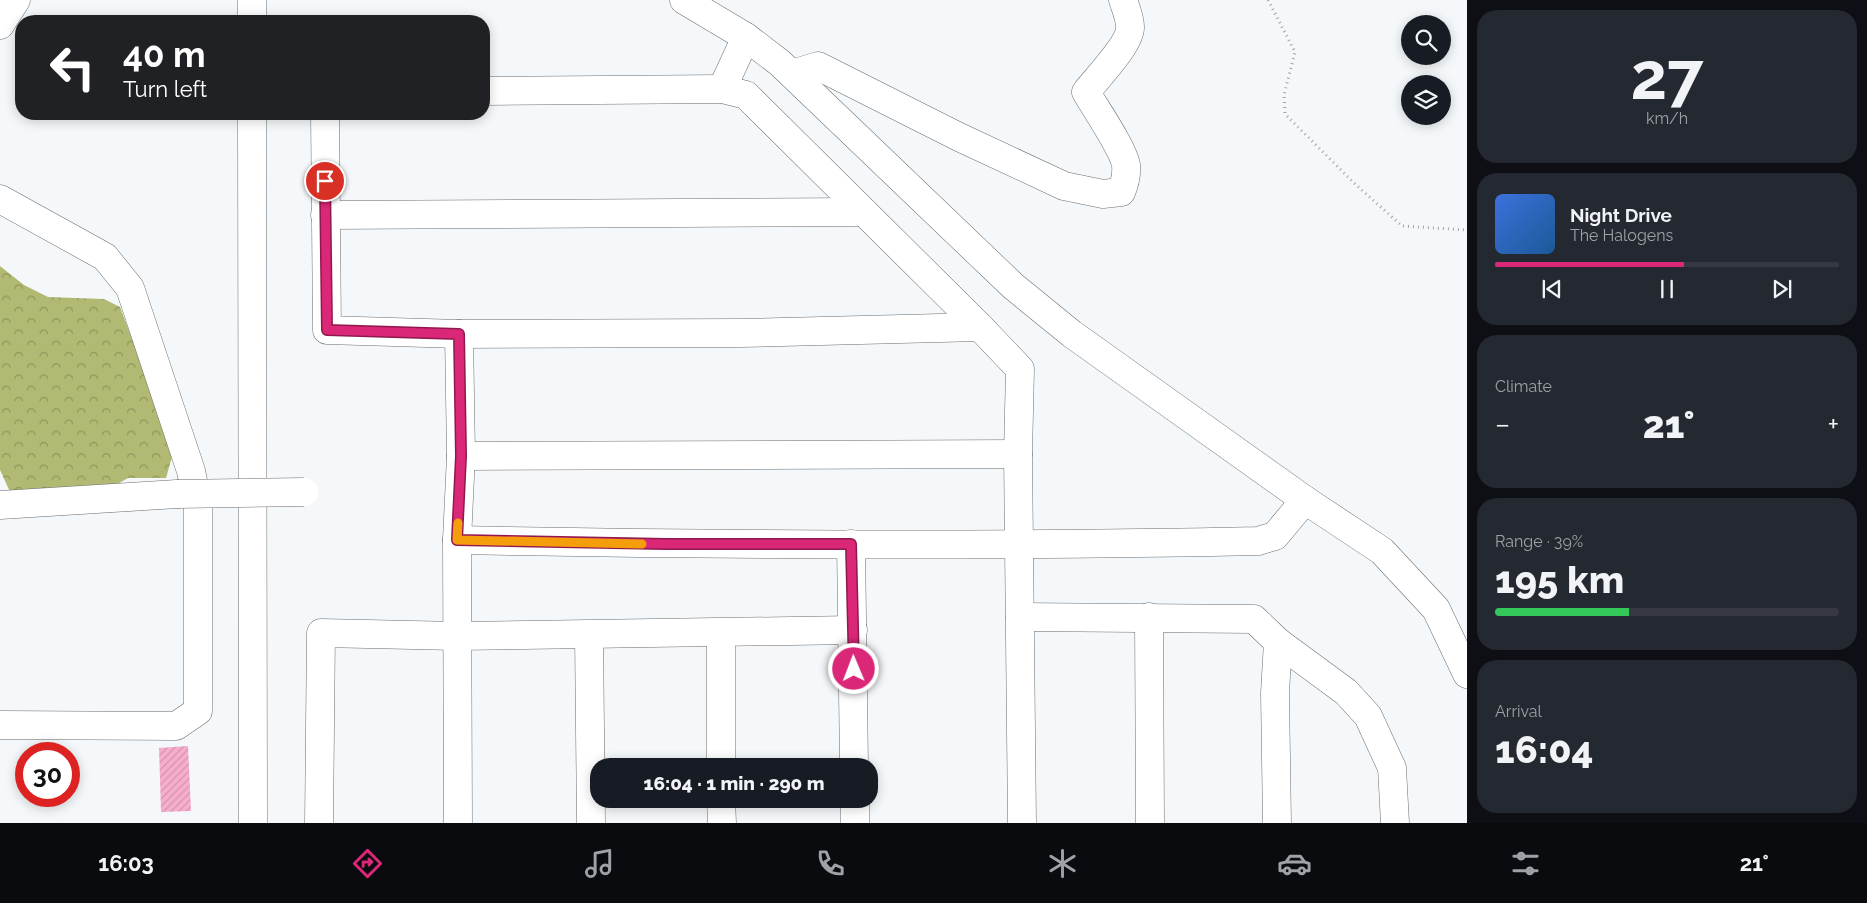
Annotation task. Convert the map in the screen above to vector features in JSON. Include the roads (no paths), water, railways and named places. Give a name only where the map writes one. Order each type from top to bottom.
[{"type":"street","points":[[0,25],[16,0]]},
{"type":"street","points":[[252,0],[252,15]]},
{"type":"street","points":[[684,0],[746,37],[780,63],[1013,286],[1072,334],[1305,500],[1382,551],[1436,609],[1467,674]]},
{"type":"street","points":[[792,74],[818,66],[958,137],[1064,186],[1103,194],[1121,192],[1126,179],[1126,163],[1086,92],[1127,41],[1131,28],[1123,0]]},
{"type":"street","points":[[722,89],[746,37]]},
{"type":"street","points":[[490,91],[722,89],[746,95],[1020,369],[1018,454],[1022,823]]},
{"type":"street","points":[[252,120],[253,823]]},
{"type":"street","points":[[325,120],[327,330],[459,334],[742,334],[980,327]]},
{"type":"street","points":[[0,199],[105,257],[130,288],[191,471],[198,505],[198,710],[176,726],[0,725]]},
{"type":"street","points":[[325,215],[864,212]]},
{"type":"street","points":[[458,823],[457,540],[461,456],[459,334]]},
{"type":"street","points":[[461,456],[1018,454]]},
{"type":"street","points":[[0,505],[177,494],[304,492]]},
{"type":"street","points":[[457,540],[666,544],[1020,545],[1258,541],[1275,536],[1305,500]]},
{"type":"street","points":[[851,544],[854,758]]},
{"type":"street","points":[[1020,617],[1254,618],[1278,642],[1346,692],[1368,716],[1392,768],[1395,823]]},
{"type":"street","points":[[1149,617],[1150,823]]},
{"type":"street","points":[[319,823],[321,633],[458,636],[853,630]]},
{"type":"street","points":[[721,633],[721,758]]},
{"type":"street","points":[[589,635],[591,823]]},
{"type":"street","points":[[1277,823],[1275,693],[1278,642]]},
{"type":"street","points":[[721,808],[722,823]]},
{"type":"street","points":[[854,808],[855,823]]}]
